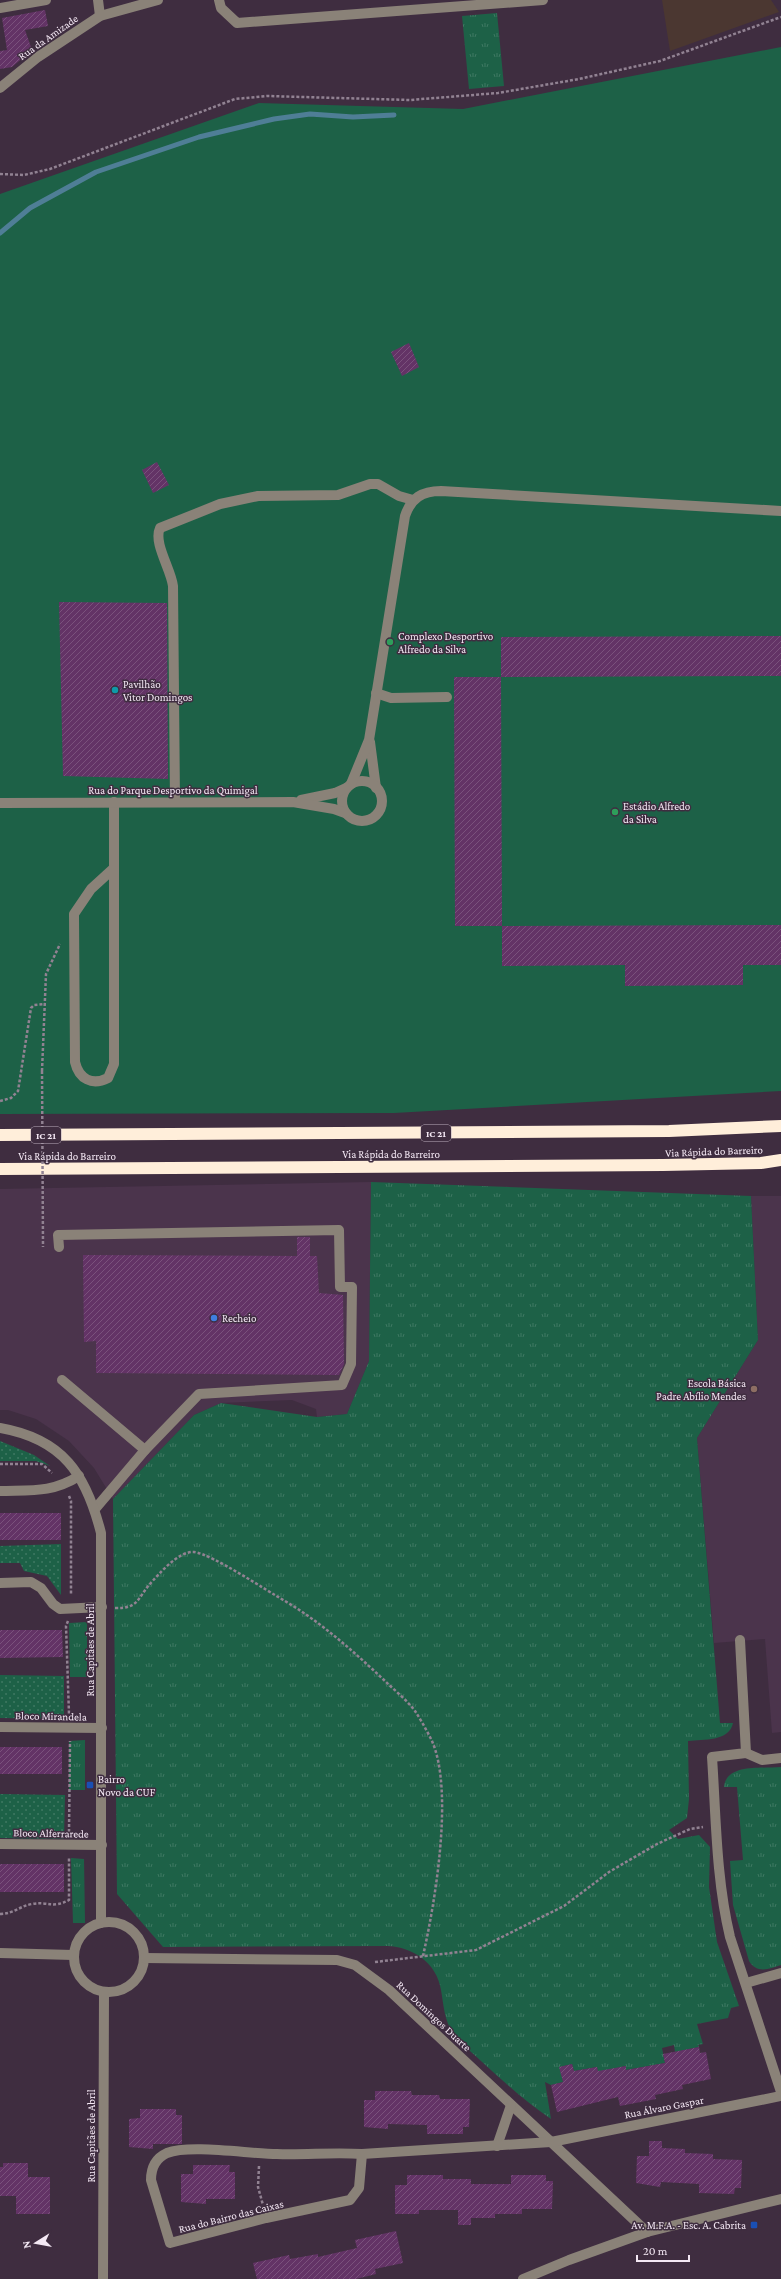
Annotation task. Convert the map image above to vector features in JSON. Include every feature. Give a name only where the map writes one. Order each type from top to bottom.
[{"type":"highway","name":"Via Rápida do Barreiro","points":[[0,1135],[645,1131],[781,1126]]},
{"type":"highway","name":"Via Rápida do Barreiro","points":[[0,1169],[663,1165],[761,1163],[781,1160]]},
{"type":"street","points":[[0,8],[46,0]]},
{"type":"street","points":[[98,0],[100,16]]},
{"type":"street","name":"Rua da Amizade","points":[[0,88],[38,57],[100,16],[158,0]]},
{"type":"street","points":[[219,0],[221,8],[237,24],[464,3],[543,0]]},
{"type":"street","points":[[175,802],[174,594],[171,574],[159,544],[158,534],[160,528],[220,504],[258,496],[338,495],[370,484],[378,484],[399,496],[413,500]]},
{"type":"street","points":[[369,740],[376,788],[382,800],[381,806],[374,817],[368,820],[356,821],[345,813],[341,801],[369,740],[404,521],[407,510],[413,500],[425,492],[441,491],[781,511]]},
{"type":"street","points":[[376,693],[391,698],[447,697]]},
{"type":"street","points":[[293,802],[335,793],[364,781],[376,788]]},
{"type":"street","name":"Rua do Parque Desportivo da Quimigal","points":[[0,802],[293,802],[334,809],[345,813]]},
{"type":"street","points":[[114,802],[114,868],[114,1064],[108,1078],[96,1082],[85,1079],[77,1073],[75,1062],[74,914],[91,889],[114,868]]},
{"type":"street","points":[[59,1247],[58,1235],[339,1230],[340,1287],[352,1287],[351,1364],[342,1385],[199,1394],[145,1450],[95,1509]]},
{"type":"street","points":[[62,1380],[145,1450]]},
{"type":"street","name":"Rua Capitães de Abril","points":[[0,1428],[32,1437],[48,1445],[64,1457],[79,1476],[88,1492],[95,1509],[101,1533],[101,1923]]},
{"type":"street","points":[[0,1491],[46,1490],[64,1485],[79,1476]]},
{"type":"street","points":[[0,1583],[31,1582],[41,1588],[57,1606],[71,1609],[102,1607]]},
{"type":"street","points":[[740,1640],[746,1754]]},
{"type":"street","name":"Bloco Mirandela","points":[[0,1727],[102,1728]]},
{"type":"street","points":[[781,1758],[762,1760],[746,1754],[712,1757],[724,1911],[781,2092]]},
{"type":"street","name":"Bloco Alferrarede","points":[[0,1844],[102,1845]]},
{"type":"street","points":[[110,1922],[127,1927],[140,1940],[144,1958],[140,1972],[132,1984],[123,1990],[104,1993],[91,1988],[81,1980],[74,1964],[73,1955],[79,1938],[92,1926],[101,1923],[110,1922]]},
{"type":"street","points":[[0,1953],[73,1955]]},
{"type":"street","name":"Rua Domingos Duarte","points":[[144,1958],[324,1960],[355,1965],[389,1990],[647,2232]]},
{"type":"street","points":[[746,1983],[781,1973]]},
{"type":"street","name":"Rua Capitães de Abril","points":[[103,2279],[104,1993]]},
{"type":"street","name":"Rua Álvaro Gaspar","points":[[497,2146],[551,2142],[781,2096]]},
{"type":"street","points":[[497,2146],[511,2105]]},
{"type":"street","name":"Rua do Bairro das Caixas","points":[[362,2154],[359,2188],[350,2200],[266,2218],[170,2243],[151,2180],[151,2173],[159,2158],[176,2151],[228,2151],[259,2154],[333,2152],[362,2154],[497,2146]]},
{"type":"street","points":[[523,2279],[569,2260],[647,2232],[781,2199]]},
{"type":"path","points":[[0,174],[24,174],[50,169],[235,99],[267,96],[410,100],[498,93],[579,79],[660,61],[781,17]]},
{"type":"path","points":[[43,1248],[42,1071],[46,974],[61,941]]},
{"type":"path","points":[[0,1100],[11,1098],[18,1091],[30,1008],[34,1005],[45,1004]]},
{"type":"path","points":[[0,1464],[42,1464],[64,1485],[71,1501],[71,1609],[66,1626],[70,1728],[68,1845],[69,1900],[58,1906],[33,1904],[10,1914],[0,1914]]},
{"type":"path","points":[[102,1607],[121,1608],[132,1605],[139,1600],[148,1586],[182,1555],[198,1553],[224,1565],[308,1615],[349,1647],[414,1710],[432,1742],[440,1773],[442,1808],[438,1863],[430,1926],[423,1956]]},
{"type":"path","points":[[355,1965],[476,1950],[564,1906],[609,1872],[657,1844],[690,1829],[717,1825]]},
{"type":"path","points":[[259,2154],[258,2187],[266,2218]]},
{"type":"shaded area","points":[[662,0],[771,0],[779,12],[670,51]]},
{"type":"shaded area","points":[[371,1182],[369,1361],[347,1414],[317,1417],[316,1409],[292,1400],[221,1403],[194,1415],[113,1499],[94,1468],[69,1441],[36,1419],[8,1410],[0,1410],[0,1189]]},
{"type":"shaded area","name":"Escola Básica Padre Abílio Mendes","points":[[751,1196],[781,1196],[781,1732],[772,1733],[765,1639],[714,1643],[697,1438],[758,1340]]},
{"type":"green space","points":[[497,13],[504,86],[469,89],[462,16]]},
{"type":"green space","name":"Complexo Desportivo Alfredo da Silva","points":[[781,47],[781,1091],[394,1113],[0,1114],[0,194],[259,103],[463,109]]},
{"type":"green space","points":[[371,1182],[751,1196],[758,1340],[697,1438],[720,1723],[733,1723],[731,1729],[721,1737],[688,1741],[689,1799],[687,1818],[669,1830],[678,1839],[699,1835],[710,1847],[709,1887],[717,1942],[739,2006],[731,2008],[728,2018],[697,2024],[703,2044],[698,2045],[699,2047],[675,2052],[674,2045],[662,2048],[665,2063],[626,2070],[625,2066],[598,2073],[597,2067],[574,2071],[572,2064],[560,2067],[563,2082],[551,2085],[545,2082],[551,2119],[507,2084],[464,2046],[455,2036],[447,2019],[439,1980],[429,1964],[414,1953],[397,1947],[387,1946],[163,1947],[117,1894],[113,1499],[194,1415],[221,1403],[317,1417],[347,1414],[369,1361]]},
{"type":"green space","points":[[0,1441],[34,1455],[50,1466],[36,1461],[0,1461]]},
{"type":"green space","points":[[61,1544],[61,1595],[47,1576],[24,1571],[20,1563],[0,1563],[0,1546]]},
{"type":"green space","points":[[87,1622],[87,1677],[70,1677],[69,1623]]},
{"type":"green space","points":[[0,1675],[64,1676],[64,1719],[0,1718]]},
{"type":"green space","points":[[85,1740],[85,1790],[69,1790],[69,1741]]},
{"type":"green space","points":[[781,1767],[781,1965],[768,1969],[759,1969],[752,1965],[749,1961],[733,1905],[730,1861],[743,1860],[737,1787],[724,1787],[726,1779],[731,1774],[738,1771],[756,1768]]},
{"type":"green space","points":[[0,1794],[65,1795],[64,1839],[0,1838]]},
{"type":"green space","points":[[71,1858],[84,1859],[85,1923],[73,1923]]},
{"type":"building","points":[[45,10],[48,26],[25,30],[32,50],[12,67],[0,69],[0,51],[7,50],[2,18]]},
{"type":"building","points":[[409,343],[419,367],[402,376],[391,352]]},
{"type":"building","points":[[157,462],[169,485],[153,493],[142,470]]},
{"type":"building","name":"Pavilhão Vitor Domingos","points":[[59,602],[167,603],[168,779],[63,776]]},
{"type":"building","points":[[781,636],[781,676],[501,677],[501,637]]},
{"type":"building","points":[[454,677],[501,677],[502,926],[455,926]]},
{"type":"building","points":[[781,925],[781,965],[743,965],[743,985],[625,986],[625,965],[502,966],[502,926]]},
{"type":"building","name":"Recheio","points":[[297,1237],[310,1237],[310,1256],[317,1256],[319,1293],[343,1295],[344,1364],[339,1375],[96,1373],[96,1341],[84,1342],[83,1255],[297,1256]]},
{"type":"building","points":[[0,1513],[61,1513],[61,1540],[0,1540]]},
{"type":"building","points":[[0,1630],[62,1630],[63,1657],[0,1658]]},
{"type":"building","points":[[0,1747],[62,1747],[62,1774],[0,1774]]},
{"type":"building","points":[[0,1864],[64,1864],[64,1892],[0,1892]]},
{"type":"building","points":[[699,2047],[700,2053],[706,2052],[711,2079],[682,2085],[683,2089],[655,2095],[656,2099],[620,2106],[618,2097],[557,2112],[551,2085],[563,2082],[559,2067],[572,2064],[574,2071],[597,2067],[598,2071],[626,2066],[626,2070],[665,2063],[663,2054]]},
{"type":"building","points":[[375,2091],[411,2091],[412,2095],[439,2095],[440,2099],[470,2099],[469,2127],[463,2127],[463,2134],[427,2134],[427,2125],[388,2124],[388,2129],[364,2127],[364,2100],[375,2100]]},
{"type":"building","points":[[140,2109],[176,2109],[176,2115],[182,2115],[182,2144],[153,2144],[153,2149],[129,2147],[129,2119],[140,2118]]},
{"type":"building","points":[[649,2141],[662,2141],[662,2148],[685,2149],[685,2153],[713,2154],[713,2159],[742,2160],[741,2188],[735,2188],[734,2194],[699,2193],[699,2184],[661,2182],[660,2187],[636,2183],[637,2156],[649,2156]]},
{"type":"building","points":[[3,2163],[28,2163],[28,2177],[50,2177],[50,2214],[16,2214],[16,2196],[0,2196],[0,2167],[3,2167]]},
{"type":"building","points":[[193,2165],[230,2165],[229,2172],[235,2172],[235,2199],[206,2199],[206,2204],[181,2202],[181,2174],[193,2174]]},
{"type":"building","points":[[407,2175],[443,2175],[443,2179],[471,2179],[471,2184],[511,2184],[511,2175],[546,2175],[546,2181],[553,2181],[552,2209],[522,2209],[522,2214],[495,2214],[495,2218],[471,2218],[471,2225],[458,2225],[458,2210],[419,2210],[419,2214],[395,2214],[395,2185],[407,2185]]},
{"type":"building","points":[[396,2231],[403,2263],[375,2269],[376,2274],[356,2279],[257,2279],[253,2263],[289,2255],[290,2259],[318,2254],[318,2257],[357,2248],[355,2240]]},
{"type":"waterway","points":[[0,233],[30,208],[96,172],[199,137],[274,119],[310,114],[353,117],[394,115]]},
{"type":"place","name":"Complexo Desportivo Alfredo da Silva","points":[[390,642]]},
{"type":"place","name":"Pavilhão Vitor Domingos","points":[[115,690]]},
{"type":"place","name":"Estádio Alfredo da Silva","points":[[615,812]]},
{"type":"place","name":"Recheio","points":[[214,1318]]},
{"type":"place","name":"Escola Básica Padre Abílio Mendes","points":[[754,1389]]},
{"type":"place","name":"Bairro Novo da CUF","points":[[90,1785]]},
{"type":"place","name":"Av. M.F.A. - Esc. A. Cabrita","points":[[754,2225]]}]
